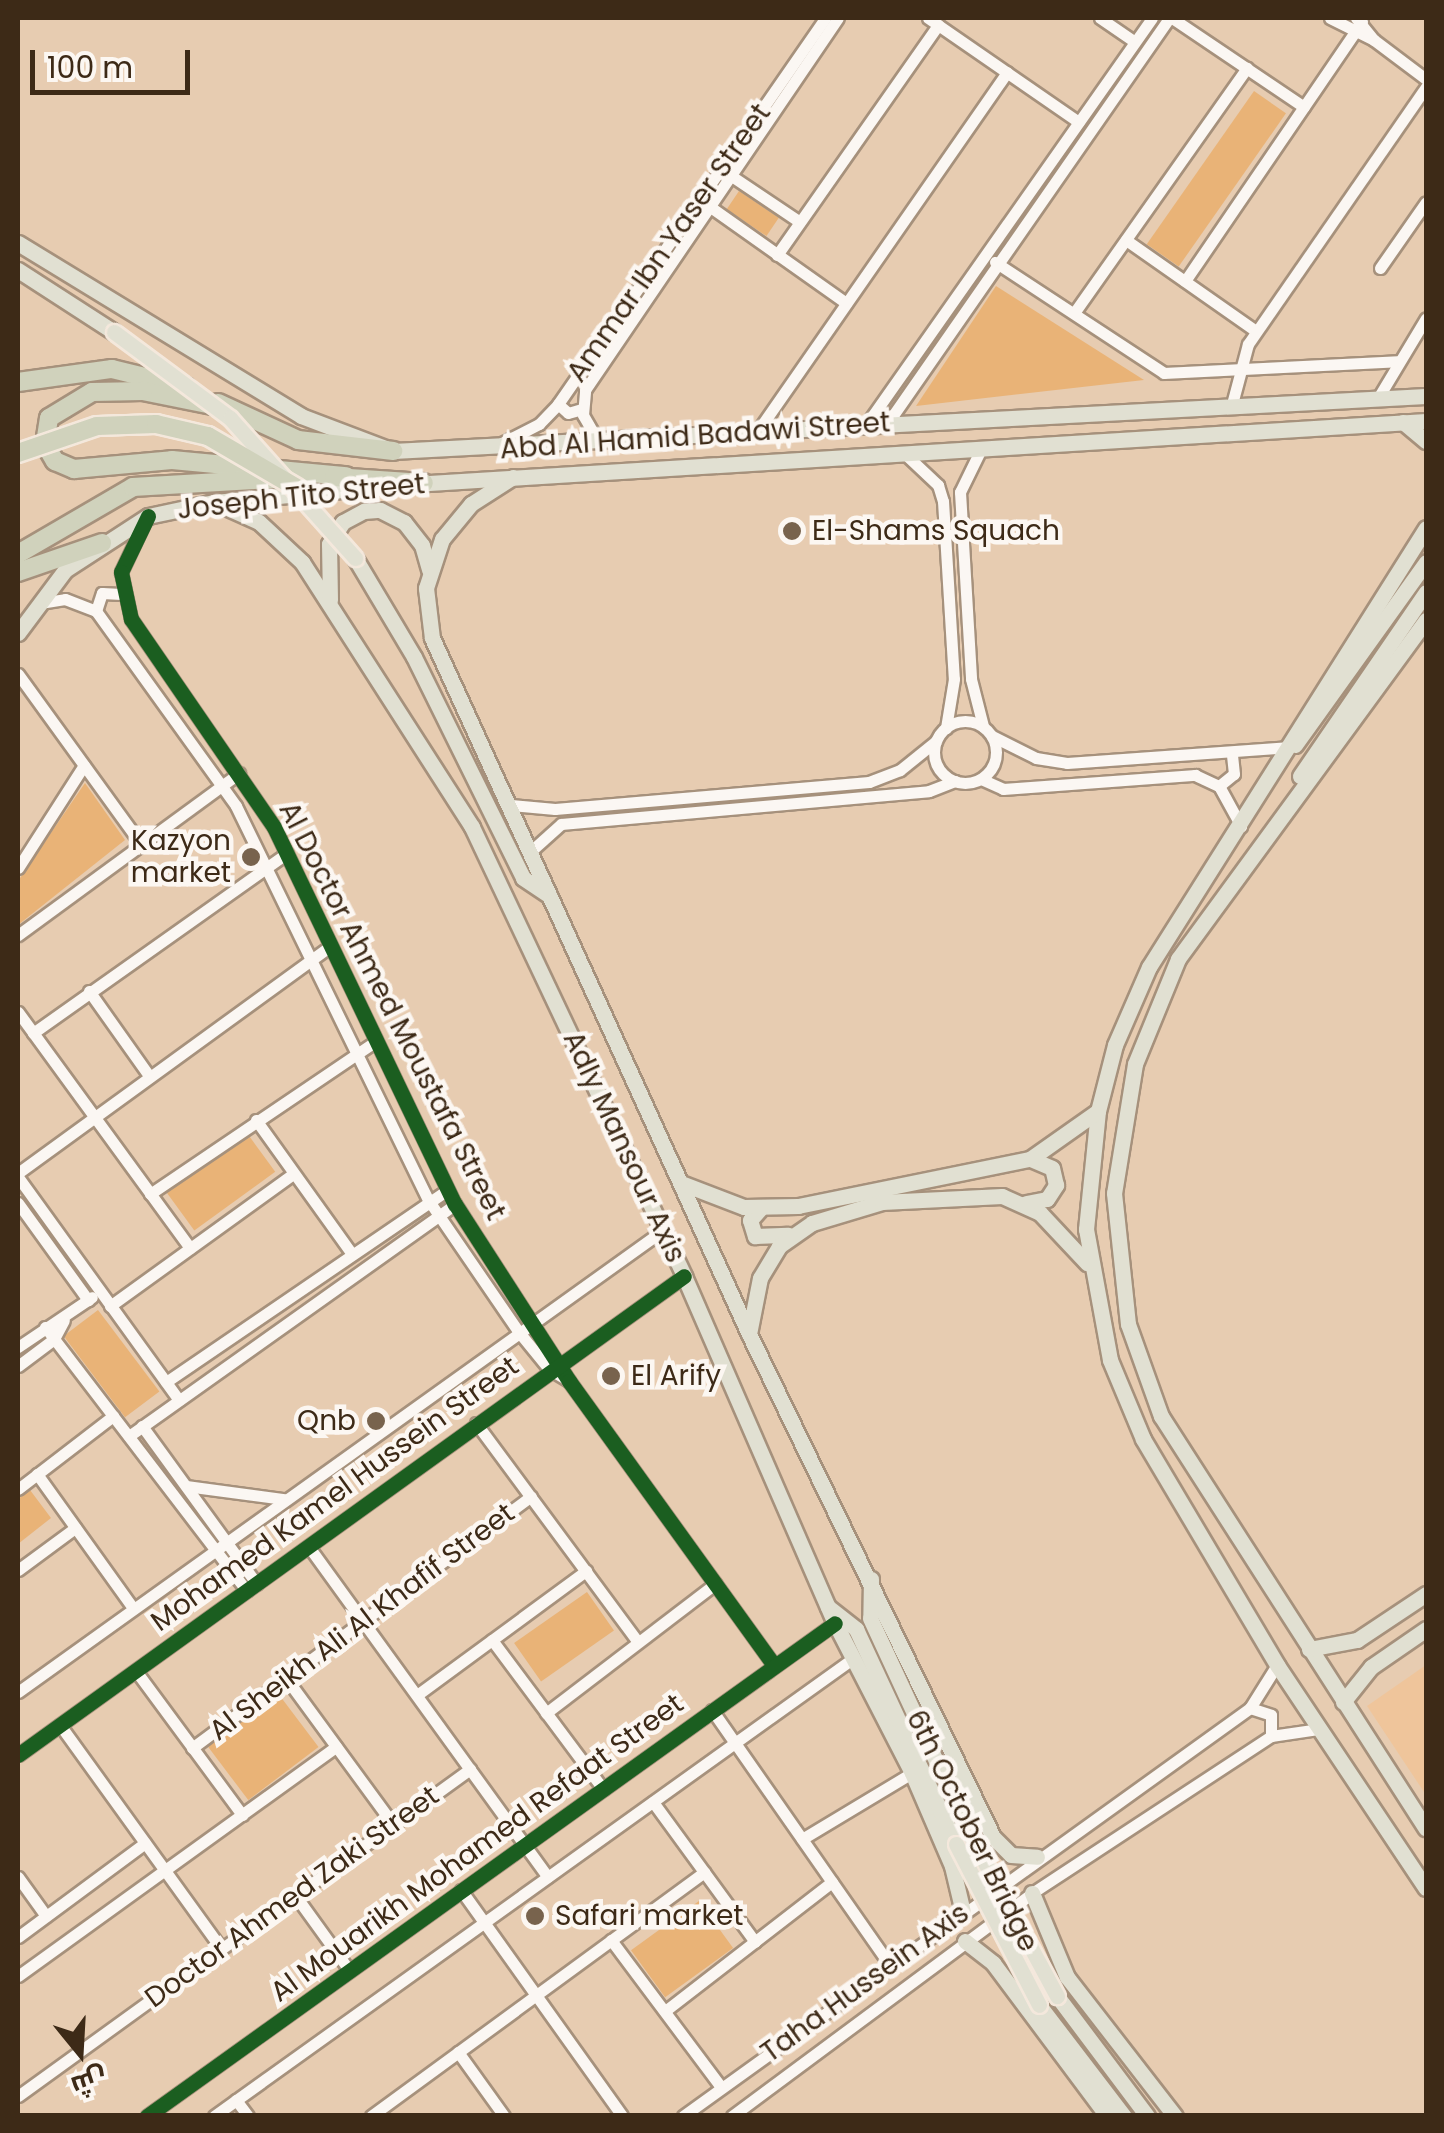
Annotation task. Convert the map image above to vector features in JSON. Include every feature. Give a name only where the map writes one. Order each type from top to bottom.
[{"type":"highway","points":[[18,382],[112,369],[172,381],[298,440],[393,451]]},
{"type":"highway","points":[[227,408],[142,390],[92,392],[50,418],[44,444],[55,461],[74,470],[172,460],[310,468],[346,476],[424,483]]},
{"type":"highway","points":[[18,453],[77,430],[156,424],[208,436],[297,488]]},
{"type":"highway","points":[[18,554],[112,496],[143,485],[346,476]]},
{"type":"highway","points":[[18,572],[102,543]]},
{"type":"main road","name":"Abd Al Hamid Badawi Street","points":[[18,243],[301,416],[393,451],[1426,396]]},
{"type":"main road","points":[[18,270],[206,397],[297,488],[355,558],[406,642],[523,878],[550,896]]},
{"type":"main road","points":[[1402,422],[1426,441]]},
{"type":"main road","name":"Abd Al Hamid Badawi Street","points":[[512,477],[900,450],[1426,422]]},
{"type":"main road","name":"Joseph Tito Street","points":[[18,633],[34,606],[65,570],[148,516],[214,502],[512,477]]},
{"type":"main road","name":"Adly Mansour Axis","points":[[512,477],[459,515],[429,570],[425,602],[432,638],[749,1334],[996,1842]]},
{"type":"main road","name":"Adly Mansour Axis","points":[[214,502],[283,540],[331,606],[472,827],[684,1276],[852,1658],[912,1773],[952,1866],[963,1912]]},
{"type":"main road","points":[[331,606],[330,544],[357,513],[380,510],[404,522],[422,545],[429,570]]},
{"type":"main road","points":[[1294,746],[1313,700],[1426,528]]},
{"type":"main road","points":[[1426,562],[1294,746],[1149,967],[1116,1045],[1098,1111],[1086,1198],[1088,1264],[1110,1360],[1130,1414],[1277,1665],[1426,1888]]},
{"type":"main road","points":[[1288,802],[1426,592]]},
{"type":"main road","points":[[1426,620],[1192,936],[1153,1010],[1120,1128],[1114,1226],[1128,1324],[1161,1416],[1426,1828]]},
{"type":"main road","points":[[681,1182],[728,1204],[760,1209],[1030,1158],[1098,1111]]},
{"type":"main road","points":[[760,1209],[750,1220],[755,1236],[791,1234],[856,1208],[910,1197],[979,1194],[1026,1203],[1047,1199],[1056,1184],[1052,1168],[1030,1158]]},
{"type":"main road","points":[[1026,1203],[1067,1236],[1088,1264]]},
{"type":"main road","points":[[749,1334],[760,1278],[791,1234]]},
{"type":"main road","name":"6th October Bridge","points":[[871,1580],[868,1611],[964,1841],[1039,2004],[1124,2116]]},
{"type":"main road","points":[[1308,1649],[1358,1640],[1426,1594]]},
{"type":"main road","name":"6th October Bridge","points":[[828,1606],[856,1629],[964,1841],[1057,1996],[1146,2116]]},
{"type":"main road","points":[[1343,1702],[1371,1667],[1426,1629]]},
{"type":"main road","points":[[1358,1640],[1356,1658],[1371,1667]]},
{"type":"main road","points":[[952,1866],[979,1864],[996,1842],[1017,1857],[1038,1858]]},
{"type":"main road","points":[[1032,1893],[1048,1941],[1067,1977],[1175,2116]]},
{"type":"main road","points":[[965,1940],[1002,1976],[1107,2116]]},
{"type":"main road","points":[[1002,1976],[1019,1942],[1048,1941]]},
{"type":"street","name":"Ammar Ibn Yaser Street","points":[[493,448],[539,424],[558,404],[825,18]]},
{"type":"street","name":"Ammar Ibn Yaser Street","points":[[598,441],[582,409],[585,390],[838,18]]},
{"type":"street","points":[[1100,18],[1135,42]]},
{"type":"street","points":[[866,425],[1152,18]]},
{"type":"street","points":[[887,424],[1170,18],[1304,106]]},
{"type":"street","points":[[1330,18],[1354,34],[1374,40]]},
{"type":"street","points":[[1185,281],[1354,34],[1359,20]]},
{"type":"street","points":[[1359,20],[1374,40],[1426,79]]},
{"type":"street","points":[[777,255],[933,21],[1078,122]]},
{"type":"street","points":[[1074,314],[1247,68]]},
{"type":"street","points":[[757,432],[1007,72]]},
{"type":"street","points":[[1232,404],[1236,371],[1256,331],[1426,87]]},
{"type":"street","points":[[730,175],[800,222]]},
{"type":"street","points":[[1380,268],[1426,202]]},
{"type":"street","points":[[709,206],[846,304]]},
{"type":"street","points":[[1126,240],[1256,331]]},
{"type":"street","points":[[985,255],[1164,372],[1397,361]]},
{"type":"street","points":[[1378,398],[1426,318]]},
{"type":"street","points":[[558,404],[568,413],[582,409]]},
{"type":"street","points":[[982,778],[996,756],[970,679],[961,484],[985,446]]},
{"type":"street","points":[[510,805],[545,809],[869,782],[900,770],[936,741],[946,728],[954,679],[938,485],[900,450]]},
{"type":"street","points":[[938,485],[961,484]]},
{"type":"street","points":[[34,606],[66,599],[96,610],[102,593],[121,594],[124,563],[148,516]]},
{"type":"street","name":"Al Doctor Ahmed Moustafa Street","points":[[121,594],[160,664],[239,773],[287,852],[329,947],[456,1204],[561,1361],[569,1381],[774,1665]]},
{"type":"street","name":"Al Doctor Ahmed Moustafa Street","points":[[96,610],[221,786],[268,865],[429,1202],[518,1331],[549,1369],[569,1381]]},
{"type":"street","points":[[21,677],[142,844]]},
{"type":"street","points":[[18,692],[21,677]]},
{"type":"street","points":[[946,728],[964,721],[1036,758],[1066,763],[1232,755],[1294,746]]},
{"type":"street","points":[[936,741],[939,768],[954,781]]},
{"type":"street","points":[[1219,786],[1234,774],[1232,755]]},
{"type":"street","points":[[18,868],[84,765]]},
{"type":"street","points":[[18,936],[239,773]]},
{"type":"street","points":[[530,851],[550,829],[929,791],[954,781],[982,778],[1003,789],[1188,774],[1219,786],[1241,826]]},
{"type":"street","points":[[545,809],[550,829]]},
{"type":"street","points":[[32,1033],[287,852]]},
{"type":"street","points":[[178,1400],[18,1175],[329,947]]},
{"type":"street","points":[[89,992],[150,1077]]},
{"type":"street","points":[[18,1012],[190,1248]]},
{"type":"street","points":[[150,1194],[376,1041]]},
{"type":"street","points":[[256,1120],[352,1254]]},
{"type":"street","points":[[110,1306],[293,1174]]},
{"type":"street","points":[[166,1382],[448,1190]]},
{"type":"street","points":[[18,1203],[22,1221],[88,1300]]},
{"type":"street","points":[[128,1436],[456,1204]]},
{"type":"street","name":"Mohamed Kamel Hussein Street","points":[[18,1692],[662,1231]]},
{"type":"street","name":"Mohamed Kamel Hussein Street","points":[[18,1755],[549,1369],[684,1276]]},
{"type":"street","points":[[18,1347],[45,1327],[64,1320],[100,1292]]},
{"type":"street","points":[[18,1366],[54,1339],[64,1320]]},
{"type":"street","points":[[45,1327],[252,1588]]},
{"type":"street","points":[[18,1488],[114,1416]]},
{"type":"street","points":[[476,1423],[638,1642]]},
{"type":"street","points":[[142,1426],[186,1486],[220,1545]]},
{"type":"street","points":[[37,1474],[133,1608]]},
{"type":"street","points":[[186,1486],[284,1499]]},
{"type":"street","name":"Al Sheikh Ali Al Khafif Street","points":[[192,1748],[531,1496]]},
{"type":"street","points":[[18,1570],[75,1528]]},
{"type":"street","points":[[309,1547],[548,1876]]},
{"type":"street","points":[[417,1695],[586,1572]]},
{"type":"street","points":[[546,1713],[715,1584]]},
{"type":"street","name":"Al Mouarikh Mohamed Refaat Street","points":[[148,2116],[836,1623]]},
{"type":"street","points":[[492,1640],[602,1789]]},
{"type":"street","points":[[214,2116],[852,1658]]},
{"type":"street","name":"Taha Hussein Axis","points":[[682,2116],[1250,1708],[1277,1665]]},
{"type":"street","points":[[136,1671],[242,1815]]},
{"type":"street","points":[[286,1678],[393,1824]]},
{"type":"street","points":[[1250,1708],[1271,1714],[1271,1736]]},
{"type":"street","points":[[712,1710],[890,1965]]},
{"type":"street","points":[[60,1725],[222,1948]]},
{"type":"street","name":"Taha Hussein Axis","points":[[732,2116],[1032,1893],[1271,1736],[1319,1730]]},
{"type":"street","points":[[18,1976],[336,1747]]},
{"type":"street","name":"Doctor Ahmed Zaki Street","points":[[18,2096],[470,1769]]},
{"type":"street","points":[[802,1839],[912,1773]]},
{"type":"street","points":[[653,1802],[755,1942]]},
{"type":"street","points":[[18,1938],[146,1843]]},
{"type":"street","points":[[380,2113],[704,1872]]},
{"type":"street","points":[[18,1877],[46,1916]]},
{"type":"street","points":[[664,2011],[832,1882]]},
{"type":"street","points":[[461,1890],[622,2116]]},
{"type":"street","points":[[295,1895],[350,1970]]},
{"type":"street","points":[[611,1940],[721,2087]]},
{"type":"street","points":[[458,2052],[504,2116]]},
{"type":"street","points":[[236,2100],[248,2116]]},
{"type":"shaded area","points":[[1254,91],[1286,113],[1179,267],[1147,244]]},
{"type":"shaded area","points":[[739,191],[779,218],[766,236],[727,209]]},
{"type":"shaded area","points":[[996,286],[1144,380],[916,406]]},
{"type":"shaded area","points":[[85,783],[125,840],[18,925],[18,881]]},
{"type":"shaded area","points":[[247,1133],[275,1172],[194,1231],[166,1192]]},
{"type":"shaded area","points":[[98,1310],[159,1391],[125,1417],[64,1336]]},
{"type":"shaded area","points":[[30,1490],[51,1518],[18,1544],[18,1499]]},
{"type":"shaded area","points":[[587,1592],[614,1631],[541,1682],[514,1643]]},
{"type":"shaded area","points":[[1426,1665],[1426,1795],[1367,1706]]},
{"type":"shaded area","points":[[277,1692],[319,1747],[248,1800],[207,1745]]},
{"type":"shaded area","points":[[699,1901],[733,1948],[665,1997],[631,1950]]},
{"type":"cycle path","points":[[148,516],[121,572],[131,619],[274,827],[455,1204],[569,1381],[774,1665]]},
{"type":"cycle path","points":[[18,1755],[684,1276]]},
{"type":"cycle path","points":[[147,2116],[835,1623]]},
{"type":"place","name":"El-Shams Squach","points":[[792,531]]},
{"type":"place","name":"Kazyon market","points":[[251,857]]},
{"type":"place","name":"El Arify","points":[[611,1376]]},
{"type":"place","name":"Qnb","points":[[376,1421]]},
{"type":"place","name":"Safari market","points":[[535,1916]]}]
